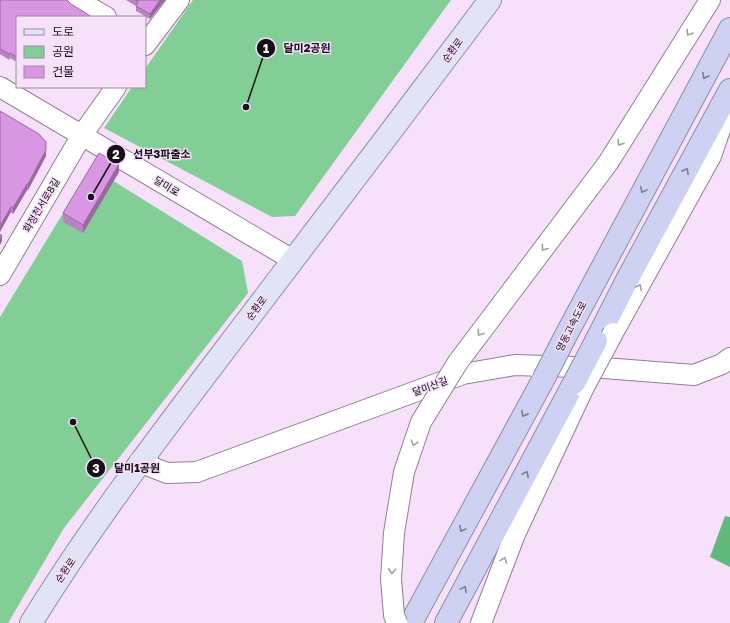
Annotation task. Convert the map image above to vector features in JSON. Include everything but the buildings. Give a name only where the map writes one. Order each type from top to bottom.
[{"type":"highway","name":"영동고속도로","points":[[411,623],[543,380],[730,29]]},
{"type":"highway","points":[[446,623],[605,337],[628,278],[730,90]]},
{"type":"main road","name":"순환로","points":[[31,623],[139,462],[490,0]]},
{"type":"street","points":[[77,0],[104,16]]},
{"type":"street","points":[[146,42],[179,0]]},
{"type":"street","points":[[397,623],[394,615],[391,579],[394,533],[404,472],[421,422],[458,362],[608,163],[710,0]]},
{"type":"street","name":"달미로","points":[[0,87],[293,260]]},
{"type":"street","name":"화정천서로8길","points":[[0,275],[82,135],[115,88]]},
{"type":"street","points":[[605,337],[711,156],[730,101]]},
{"type":"street","name":"달미산길","points":[[139,462],[167,473],[197,472],[463,374],[515,365],[604,368],[694,375],[722,364],[730,358]]},
{"type":"street","points":[[481,623],[515,534],[579,385]]},
{"type":"green space","points":[[193,0],[451,0],[295,216],[272,217],[104,128],[131,88],[146,88],[146,68]]},
{"type":"green space","points":[[91,167],[242,261],[248,293],[64,528],[8,623],[0,623],[0,317]]},
{"type":"green space","points":[[725,516],[730,517],[730,567],[710,557]]},
{"type":"place","name":"달미2공원","points":[[246,107]]},
{"type":"place","name":"선부3파출소","points":[[91,197]]},
{"type":"place","name":"달미1공원","points":[[73,422]]}]
